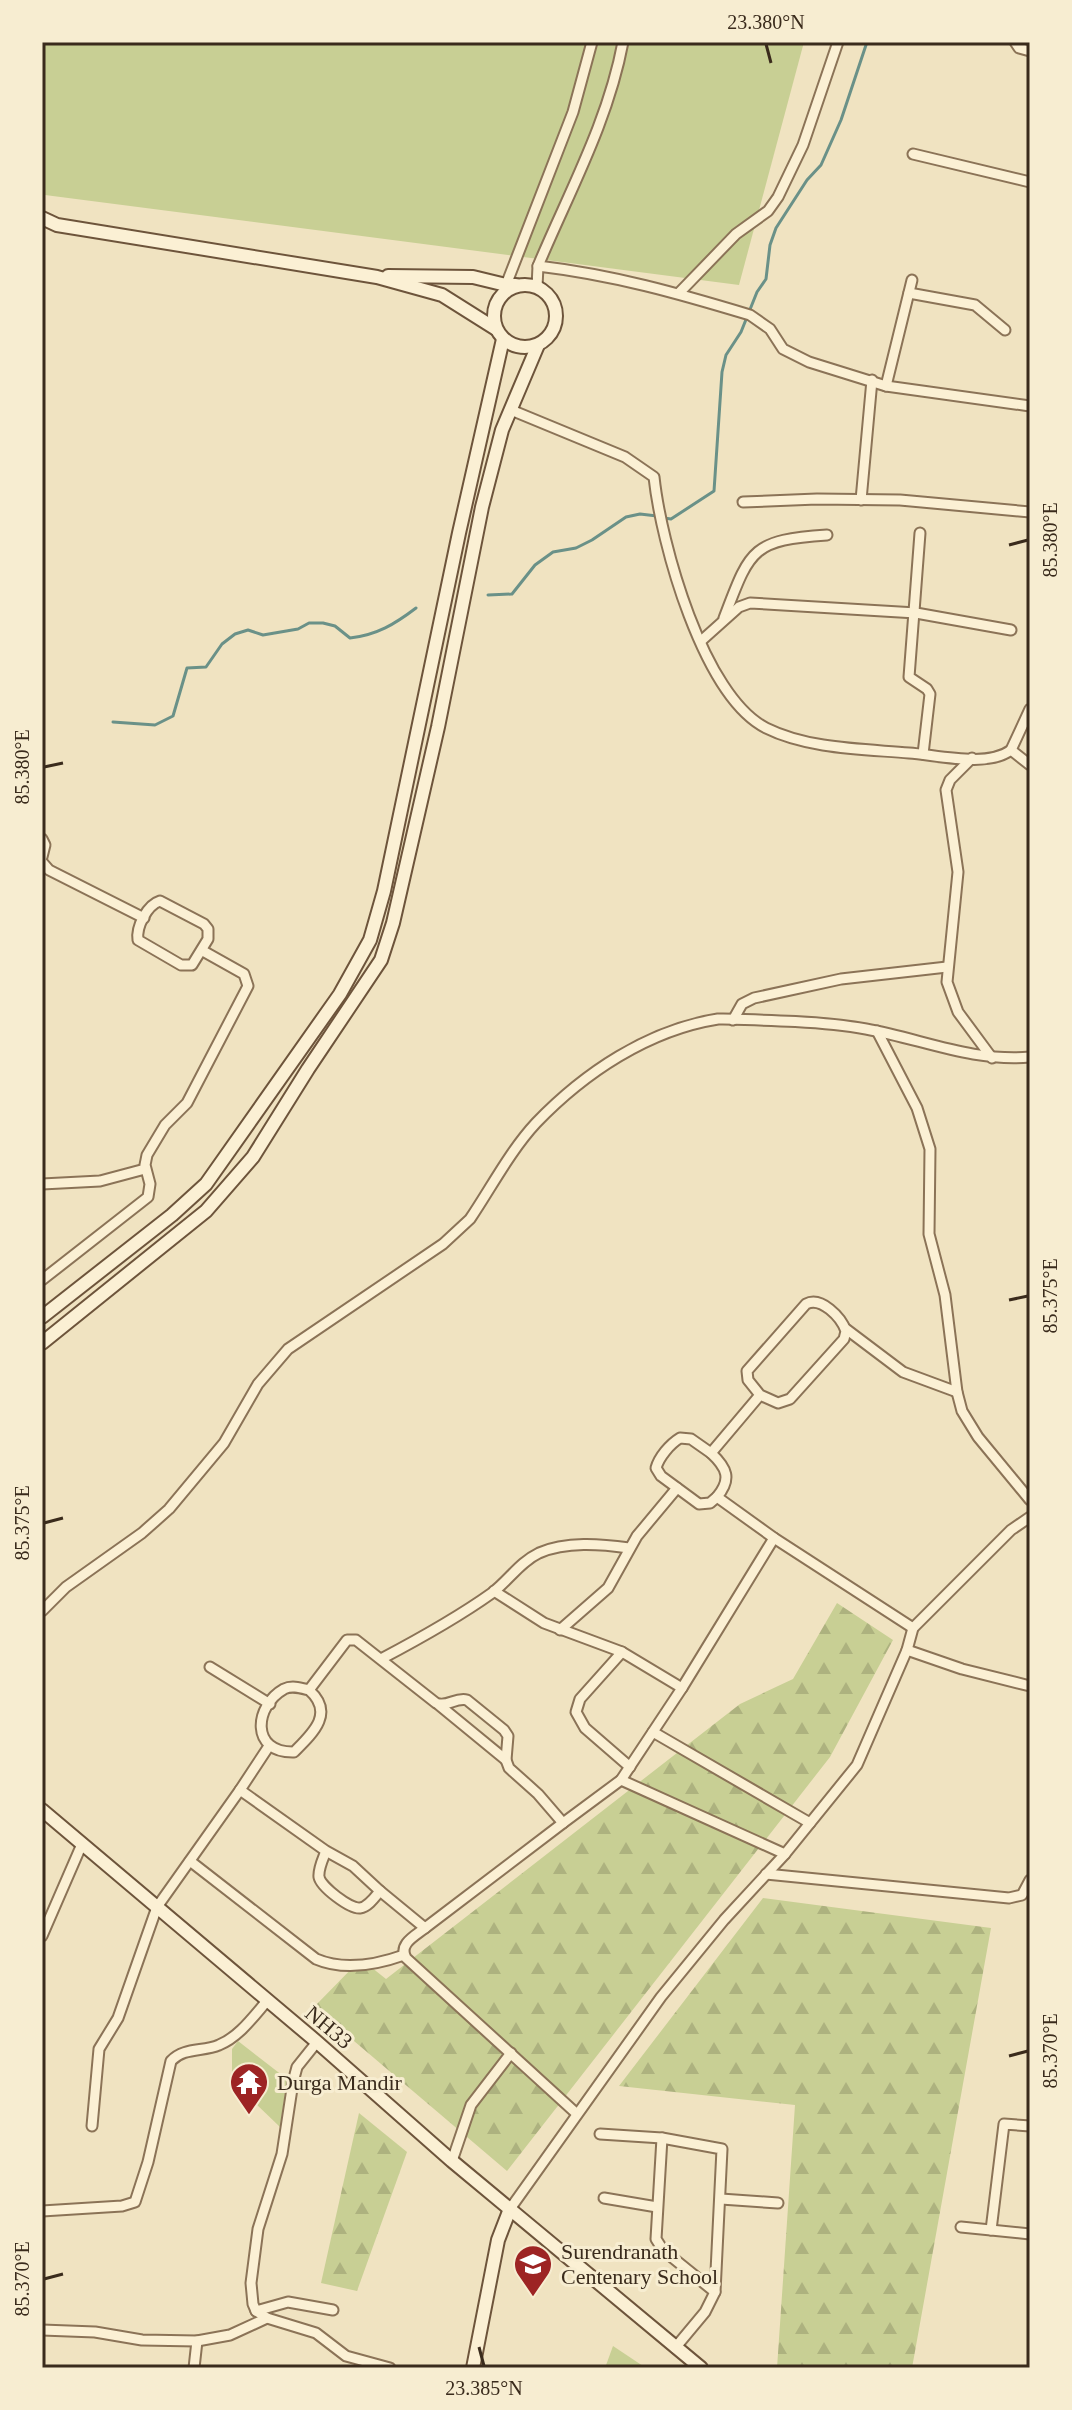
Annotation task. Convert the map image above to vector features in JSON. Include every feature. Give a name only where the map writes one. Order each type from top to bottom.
[{"type":"main road","points":[[42,218],[57,225],[377,277],[442,295],[514,346],[526,348],[538,345],[555,328],[557,316],[554,304],[547,293],[531,285],[506,285],[473,277],[377,277]]},
{"type":"main road","points":[[42,1317],[172,1215],[206,1184],[340,994],[370,940],[384,891],[500,334],[494,314],[498,299],[510,288],[531,285]]},
{"type":"main road","points":[[42,1343],[206,1211],[253,1157],[381,960],[393,923],[438,727],[482,507],[502,430],[538,345]]},
{"type":"main road","name":"NH33","points":[[42,1810],[317,2042],[452,2161],[701,2368]]},
{"type":"main road","points":[[473,2368],[498,2240],[510,2209]]},
{"type":"street","points":[[506,285],[573,112],[592,42]]},
{"type":"street","points":[[531,285],[593,145],[618,69],[623,42]]},
{"type":"street","points":[[679,293],[736,234],[768,211],[778,197],[803,145],[838,42]]},
{"type":"street","points":[[1015,42],[1019,48],[1030,51]]},
{"type":"street","points":[[913,154],[1030,182]]},
{"type":"street","points":[[538,266],[640,282],[746,314],[764,323],[783,349],[798,358],[886,386],[1030,406]]},
{"type":"street","points":[[886,386],[912,280]]},
{"type":"street","points":[[909,293],[975,305],[1005,330]]},
{"type":"street","points":[[861,500],[872,380]]},
{"type":"street","points":[[511,410],[625,457],[654,477],[657,505],[672,568],[701,641],[736,702],[750,718],[765,728],[804,741],[939,758],[999,757],[1011,750],[1030,709]]},
{"type":"street","points":[[743,502],[900,500],[1030,512]]},
{"type":"street","points":[[920,533],[909,677],[927,689],[930,698],[923,754]]},
{"type":"street","points":[[723,622],[746,562],[760,548],[781,539],[827,535]]},
{"type":"street","points":[[701,641],[739,607],[750,603],[916,613],[1011,630]]},
{"type":"street","points":[[1011,750],[1030,765]]},
{"type":"street","points":[[972,758],[950,780],[946,790],[958,872],[947,982],[953,1002],[992,1058]]},
{"type":"street","points":[[42,839],[45,845],[42,859],[49,870],[144,918]]},
{"type":"street","points":[[160,901],[204,924],[210,933],[195,963],[188,967],[138,940],[137,934],[144,918],[153,903],[160,901]]},
{"type":"street","points":[[42,1280],[145,1201],[150,1190],[145,1169],[147,1155],[165,1125],[187,1103],[248,986],[244,974],[203,951]]},
{"type":"street","points":[[733,1020],[742,1004],[754,998],[841,979],[947,967]]},
{"type":"street","points":[[42,1611],[66,1587],[142,1533],[169,1509],[224,1443],[258,1384],[288,1349],[443,1244],[470,1219],[535,1124],[590,1074],[625,1053],[701,1022],[733,1020],[838,1025],[877,1031],[965,1054],[992,1058],[1030,1057]]},
{"type":"street","points":[[877,1031],[917,1108],[930,1149],[929,1234],[945,1295],[962,1411],[971,1428],[1030,1500]]},
{"type":"street","points":[[42,1184],[100,1181],[145,1169]]},
{"type":"street","points":[[846,1329],[840,1344],[790,1399],[778,1403],[760,1395],[748,1380],[747,1371],[811,1301],[819,1302],[839,1318],[846,1329],[903,1372],[957,1392]]},
{"type":"street","points":[[711,1453],[760,1395]]},
{"type":"street","points":[[680,1438],[688,1438],[711,1453],[723,1464],[727,1474],[725,1486],[706,1505],[699,1504],[677,1488],[656,1468],[670,1446],[680,1438]]},
{"type":"street","points":[[560,1630],[608,1588],[629,1548],[677,1488]]},
{"type":"street","points":[[717,1497],[774,1538],[913,1628]]},
{"type":"street","points":[[510,2209],[661,1997],[785,1854],[857,1765],[907,1650],[913,1628],[1011,1530],[1030,1517]]},
{"type":"street","points":[[577,2114],[404,1955],[404,1946],[621,1780],[774,1538]]},
{"type":"street","points":[[381,1659],[443,1625],[494,1591],[527,1561],[543,1552],[593,1545],[629,1548]]},
{"type":"street","points":[[494,1591],[544,1623],[622,1652],[682,1688]]},
{"type":"street","points":[[309,1690],[347,1640],[356,1640],[506,1760]]},
{"type":"street","points":[[907,1650],[962,1669],[1030,1686]]},
{"type":"street","points":[[622,1652],[580,1699],[576,1712],[585,1728],[630,1767]]},
{"type":"street","points":[[210,1667],[270,1704]]},
{"type":"street","points":[[293,1687],[309,1690],[322,1707],[321,1718],[310,1737],[294,1752],[279,1752],[269,1746],[260,1733],[261,1720],[270,1704],[283,1690],[293,1687]]},
{"type":"street","points":[[439,1705],[461,1699],[469,1702],[506,1733],[509,1768],[538,1794],[563,1823]]},
{"type":"street","points":[[653,1732],[810,1823]]},
{"type":"street","points":[[92,2126],[99,2049],[118,2018],[157,1907],[269,1746]]},
{"type":"street","points":[[621,1780],[785,1854]]},
{"type":"street","points":[[240,1790],[326,1851],[353,1866],[425,1928]]},
{"type":"street","points":[[42,1936],[82,1844]]},
{"type":"street","points":[[326,1851],[319,1877],[336,1896],[352,1907],[360,1908],[369,1904],[380,1891]]},
{"type":"street","points":[[190,1861],[321,1961],[370,1965],[404,1955]]},
{"type":"street","points":[[766,1874],[1009,1898],[1022,1895],[1030,1880]]},
{"type":"street","points":[[42,2211],[122,2206],[135,2202],[148,2162],[171,2061],[182,2053],[209,2049],[229,2040],[267,2001]]},
{"type":"street","points":[[317,2042],[297,2067],[282,2154],[258,2229],[251,2283],[256,2311],[267,2318],[316,2333],[355,2360],[390,2368]]},
{"type":"street","points":[[452,2161],[471,2105],[511,2053]]},
{"type":"street","points":[[991,2230],[1004,2124],[1030,2126]]},
{"type":"street","points":[[600,2134],[662,2138],[721,2147],[715,2292],[705,2312],[675,2348]]},
{"type":"street","points":[[662,2138],[656,2233],[659,2245],[715,2292]]},
{"type":"street","points":[[604,2198],[657,2207]]},
{"type":"street","points":[[721,2199],[778,2203]]},
{"type":"street","points":[[961,2227],[1030,2234]]},
{"type":"street","points":[[256,2311],[288,2302],[333,2310]]},
{"type":"street","points":[[42,2330],[82,2330],[142,2340],[197,2341],[230,2335],[267,2318]]},
{"type":"street","points":[[194,2368],[197,2341]]},
{"type":"green space","points":[[43,42],[804,42],[739,285],[45,195],[42,192]]},
{"type":"green space","points":[[837,1603],[893,1640],[830,1757],[507,2171],[314,2007],[361,1959],[386,1979],[740,1704],[793,1679]]},
{"type":"green space","points":[[763,1898],[991,1928],[912,2368],[777,2368],[795,2105],[619,2086]]},
{"type":"green space","points":[[238,2041],[287,2079],[280,2127],[232,2081],[232,2049]]},
{"type":"green space","points":[[359,2113],[407,2152],[357,2291],[321,2283]]},
{"type":"green space","points":[[613,2346],[646,2368],[605,2368]]},
{"type":"waterway","points":[[664,518],[671,519],[714,491],[722,372],[726,355],[741,332],[757,292],[766,279],[770,245],[776,228],[807,180],[821,165],[841,120],[867,42]]},
{"type":"waterway","points":[[488,595],[512,594],[535,565],[553,552],[576,548],[626,517],[640,514],[657,516]]},
{"type":"waterway","points":[[113,722],[155,725],[173,716],[187,668],[206,667],[222,644],[235,634],[248,630],[263,635],[298,629],[309,623],[323,623],[335,626],[350,638],[385,628],[416,608]]},
{"type":"place","name":"Durga Mandir","points":[[249,2116]]},
{"type":"place","name":"Surendranath Centenary School","points":[[533,2298]]}]
